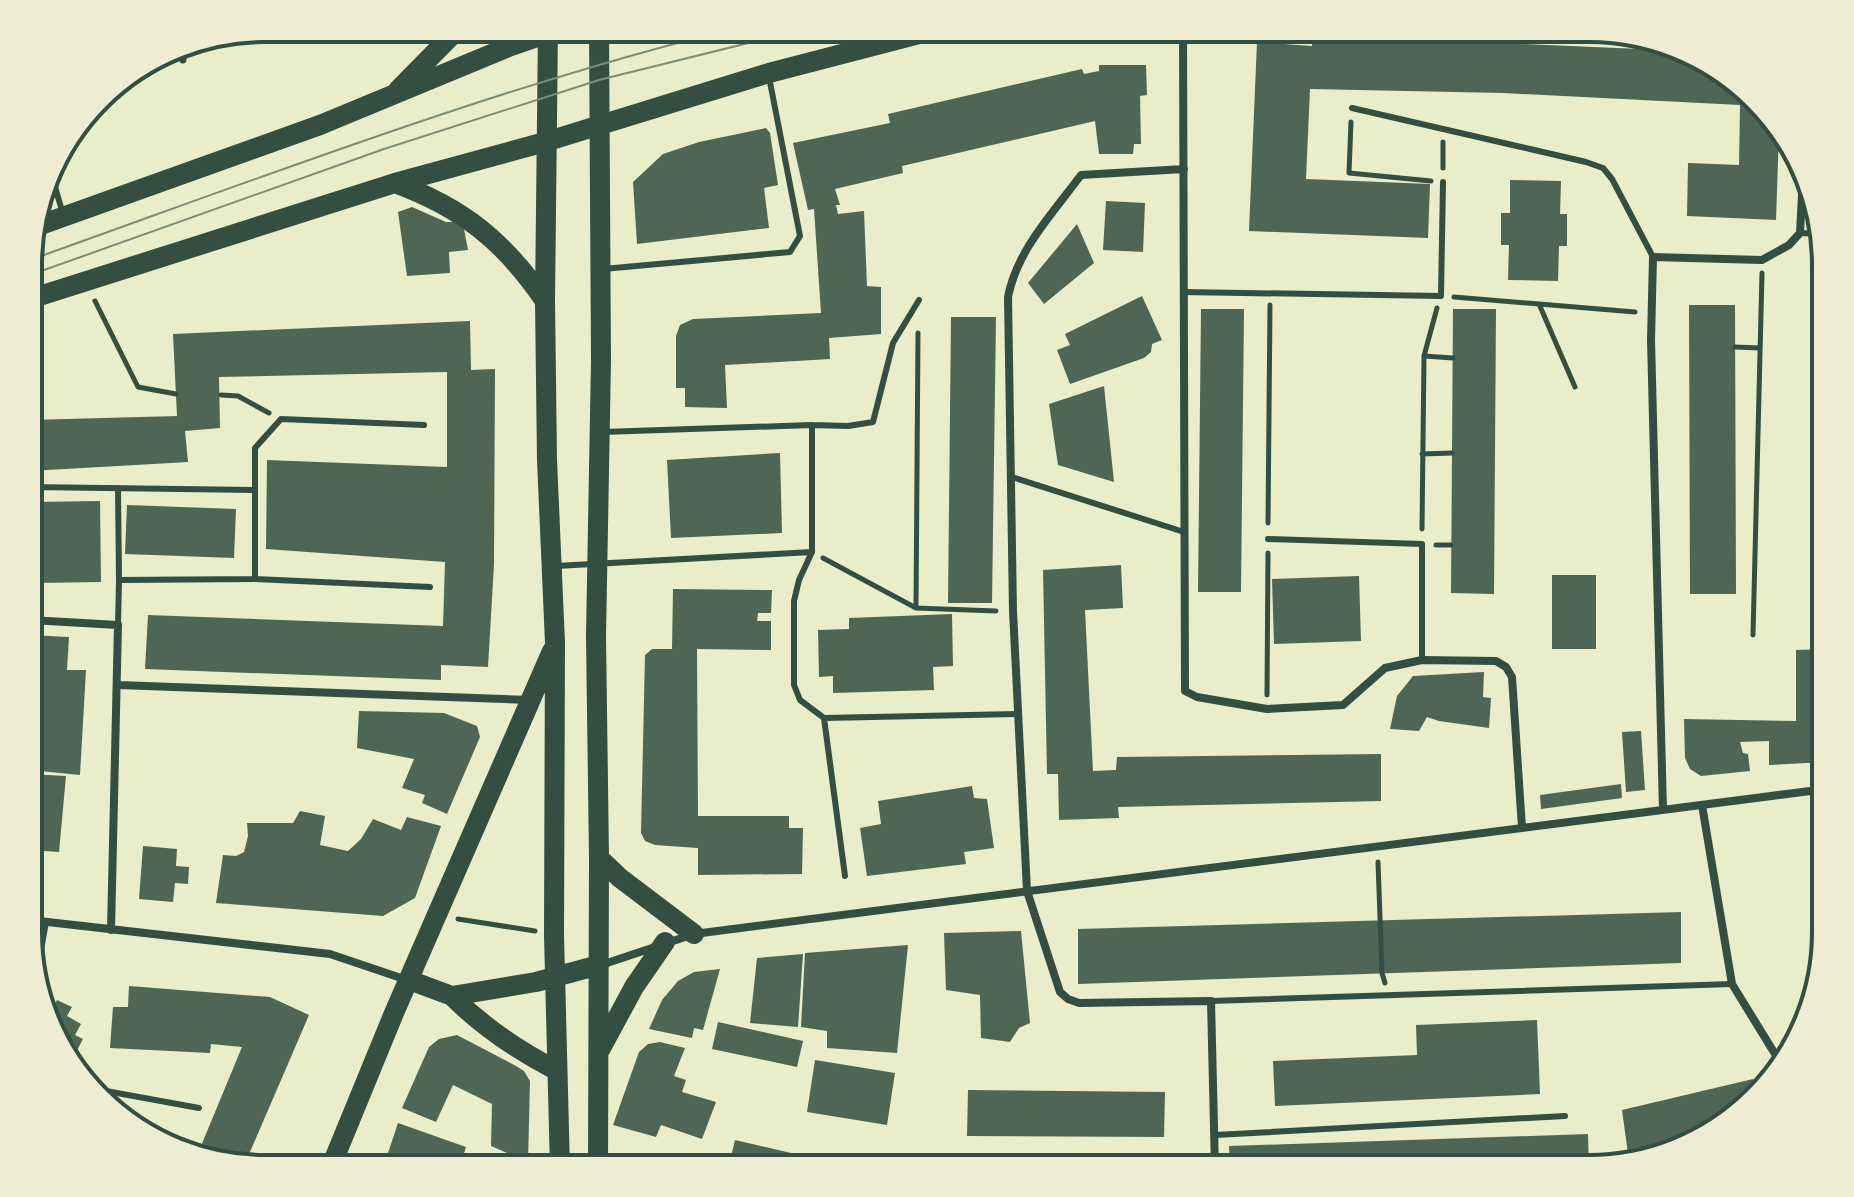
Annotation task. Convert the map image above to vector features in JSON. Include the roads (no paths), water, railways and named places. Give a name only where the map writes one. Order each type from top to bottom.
[{"type":"main road","points":[[390,98],[445,42]]},
{"type":"main road","points":[[47,223],[390,98],[524,42]]},
{"type":"main road","points":[[552,42],[545,142],[545,301],[555,643],[554,935],[559,1155]]},
{"type":"main road","points":[[598,1155],[599,42]]},
{"type":"main road","points":[[42,295],[395,183],[545,142],[769,73],[888,42]]},
{"type":"main road","points":[[395,183],[446,206],[502,245],[545,301]]},
{"type":"main road","points":[[336,1155],[555,643]]},
{"type":"main road","points":[[599,858],[694,934]]},
{"type":"main road","points":[[598,1053],[634,987],[665,942]]},
{"type":"main road","points":[[452,996],[556,977],[599,965]]},
{"type":"main road","points":[[409,980],[452,996],[479,1023],[508,1044],[556,1070]]},
{"type":"street","points":[[1183,42],[1185,691],[1197,697],[1267,709],[1343,705],[1385,668],[1422,660],[1496,661],[1506,667],[1512,677],[1522,828]]},
{"type":"street","points":[[1184,169],[1081,175],[1023,253],[1012,276],[1008,297],[1013,611],[1027,891],[1060,992],[1079,1003],[1211,1001],[1215,1155]]},
{"type":"street","points":[[1663,810],[1651,314],[1653,257],[1762,260],[1789,245],[1800,233],[1802,199]]},
{"type":"street","points":[[42,621],[118,625],[111,930]]},
{"type":"street","points":[[118,685],[532,700]]},
{"type":"street","points":[[599,965],[694,934],[1812,791]]},
{"type":"street","points":[[1702,805],[1732,984],[1775,1054]]},
{"type":"street","points":[[42,922],[330,954],[409,980]]},
{"type":"street","points":[[42,937],[45,922]]},
{"type":"lane","points":[[600,269],[790,252],[800,236],[769,73]]},
{"type":"lane","points":[[1352,108],[1603,168],[1612,179],[1653,257]]},
{"type":"lane","points":[[1183,292],[1441,296],[1443,182]]},
{"type":"lane","points":[[56,189],[64,217]]},
{"type":"lane","points":[[1800,233],[1810,233]]},
{"type":"lane","points":[[600,432],[848,426],[873,422],[893,343],[919,300]]},
{"type":"lane","points":[[255,579],[255,448],[281,419],[424,425]]},
{"type":"lane","points":[[812,425],[812,552],[799,580],[794,601],[794,685],[800,700],[824,718],[1017,714]]},
{"type":"lane","points":[[1012,477],[1184,532]]},
{"type":"lane","points":[[42,487],[254,490]]},
{"type":"lane","points":[[118,488],[118,625]]},
{"type":"lane","points":[[1268,539],[1422,544],[1422,660]]},
{"type":"lane","points":[[552,566],[812,552]]},
{"type":"lane","points":[[119,580],[255,579],[430,587]]},
{"type":"lane","points":[[824,718],[845,876]]},
{"type":"lane","points":[[1211,1001],[1732,984]]},
{"type":"lane","points":[[109,1092],[199,1108]]},
{"type":"lane","points":[[1215,1135],[1565,1116]]},
{"type":"tram line","points":[[43,255],[469,105],[684,42]]},
{"type":"tram line","points":[[42,271],[384,149],[599,80],[752,42]]}]
